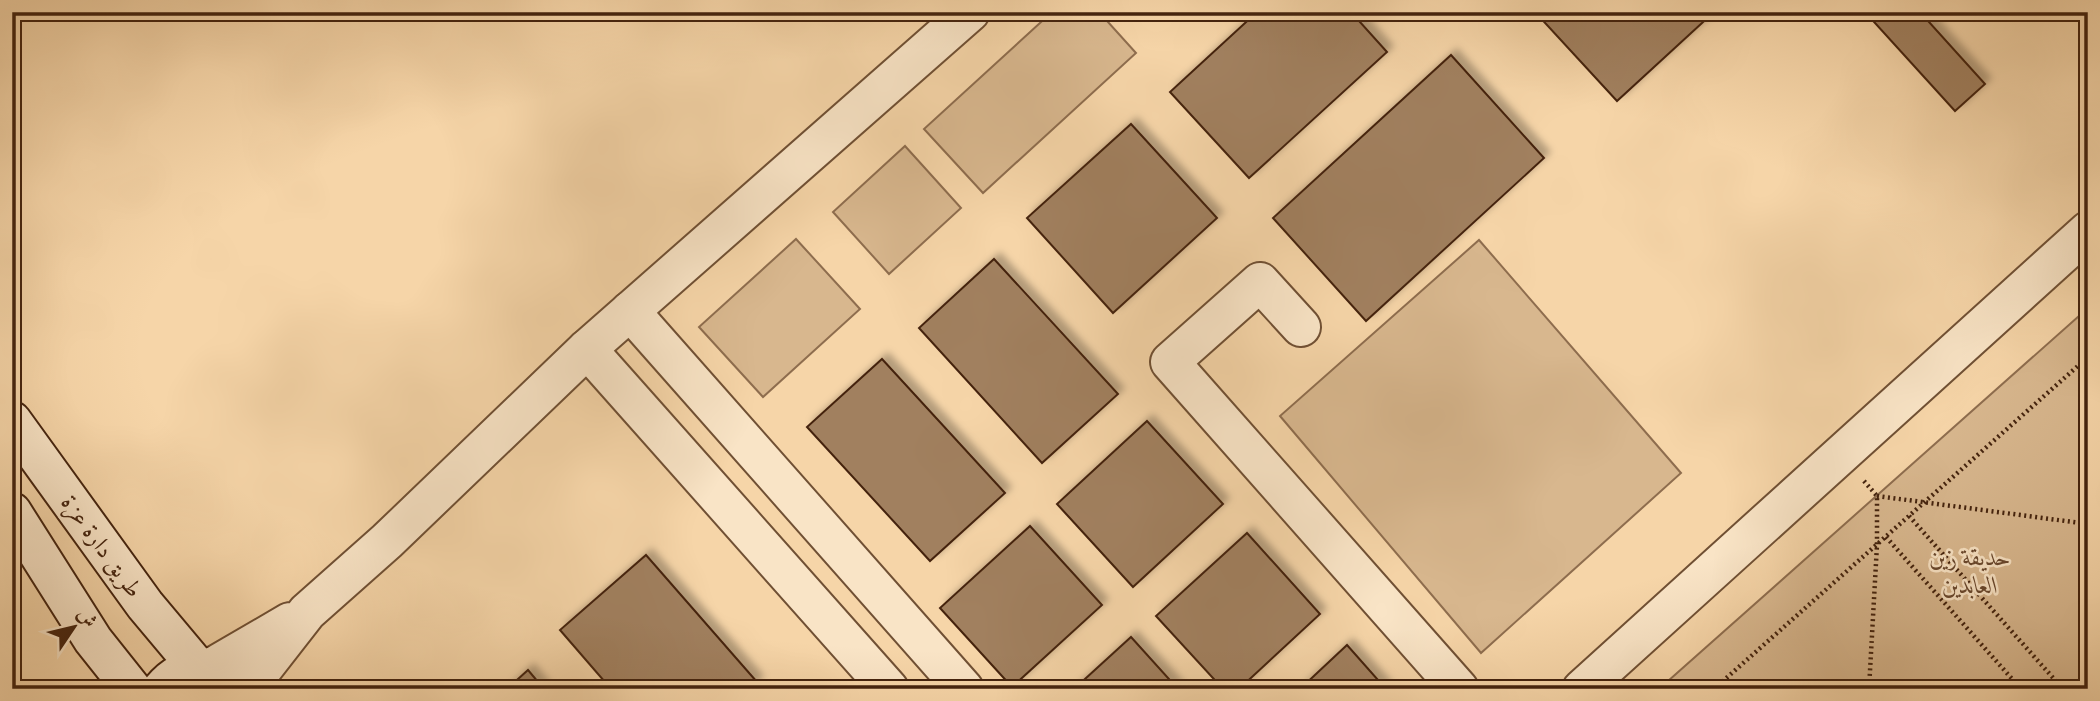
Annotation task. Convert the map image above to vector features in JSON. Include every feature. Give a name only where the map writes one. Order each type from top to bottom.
[{"type":"street","points":[[162,689],[171,677],[183,670],[215,675],[307,612],[387,541],[587,349],[970,12]]},
{"type":"street","points":[[1582,689],[2088,231]]},
{"type":"street","points":[[1301,327],[1260,282],[1170,362],[1459,689]]},
{"type":"street","points":[[630,311],[964,689]]},
{"type":"street","points":[[587,349],[889,689]]},
{"type":"street","name":"طريق دارة عزة","points":[[12,421],[145,605],[215,675]]},
{"type":"street","points":[[12,512],[93,640],[132,689]]},
{"type":"street","points":[[247,689],[307,612]]},
{"type":"path","points":[[1714,689],[2088,357]]},
{"type":"path","points":[[1840,455],[1877,496],[2088,524]]},
{"type":"path","points":[[1869,689],[1877,496]]},
{"type":"path","points":[[1909,516],[2063,689]]},
{"type":"path","points":[[1886,537],[2021,689]]},
{"type":"green space","points":[[1052,12],[1099,12],[1136,53],[983,193],[924,129]]},
{"type":"green space","points":[[905,146],[961,208],[889,274],[833,212]]},
{"type":"green space","points":[[796,239],[860,309],[763,397],[699,327]]},
{"type":"green space","points":[[1479,240],[1681,473],[1481,653],[1280,416]]},
{"type":"green space","name":"حديقة زين العابدين","points":[[2088,308],[2088,689],[1659,689]]},
{"type":"building","points":[[1257,12],[1351,12],[1387,52],[1249,178],[1170,92]]},
{"type":"building","points":[[1535,12],[1714,12],[1617,101]]},
{"type":"building","points":[[1865,12],[1920,12],[1985,84],[1955,111]]},
{"type":"building","points":[[1451,55],[1544,158],[1366,321],[1273,218]]},
{"type":"building","points":[[1131,124],[1217,218],[1113,313],[1027,218]]},
{"type":"building","points":[[994,259],[1118,394],[1042,463],[919,328]]},
{"type":"building","points":[[882,359],[1005,493],[930,561],[807,427]]},
{"type":"building","points":[[1147,421],[1223,504],[1133,587],[1057,504]]},
{"type":"building","points":[[1030,526],[1102,605],[1012,687],[940,608]]},
{"type":"building","points":[[1247,533],[1320,614],[1239,689],[1223,689],[1156,616]]},
{"type":"building","points":[[646,555],[757,682],[749,689],[611,689],[560,630]]},
{"type":"building","points":[[1131,637],[1178,689],[1074,689]]},
{"type":"building","points":[[1347,645],[1386,689],[1300,689]]},
{"type":"building","points":[[528,670],[544,689],[507,689]]}]
